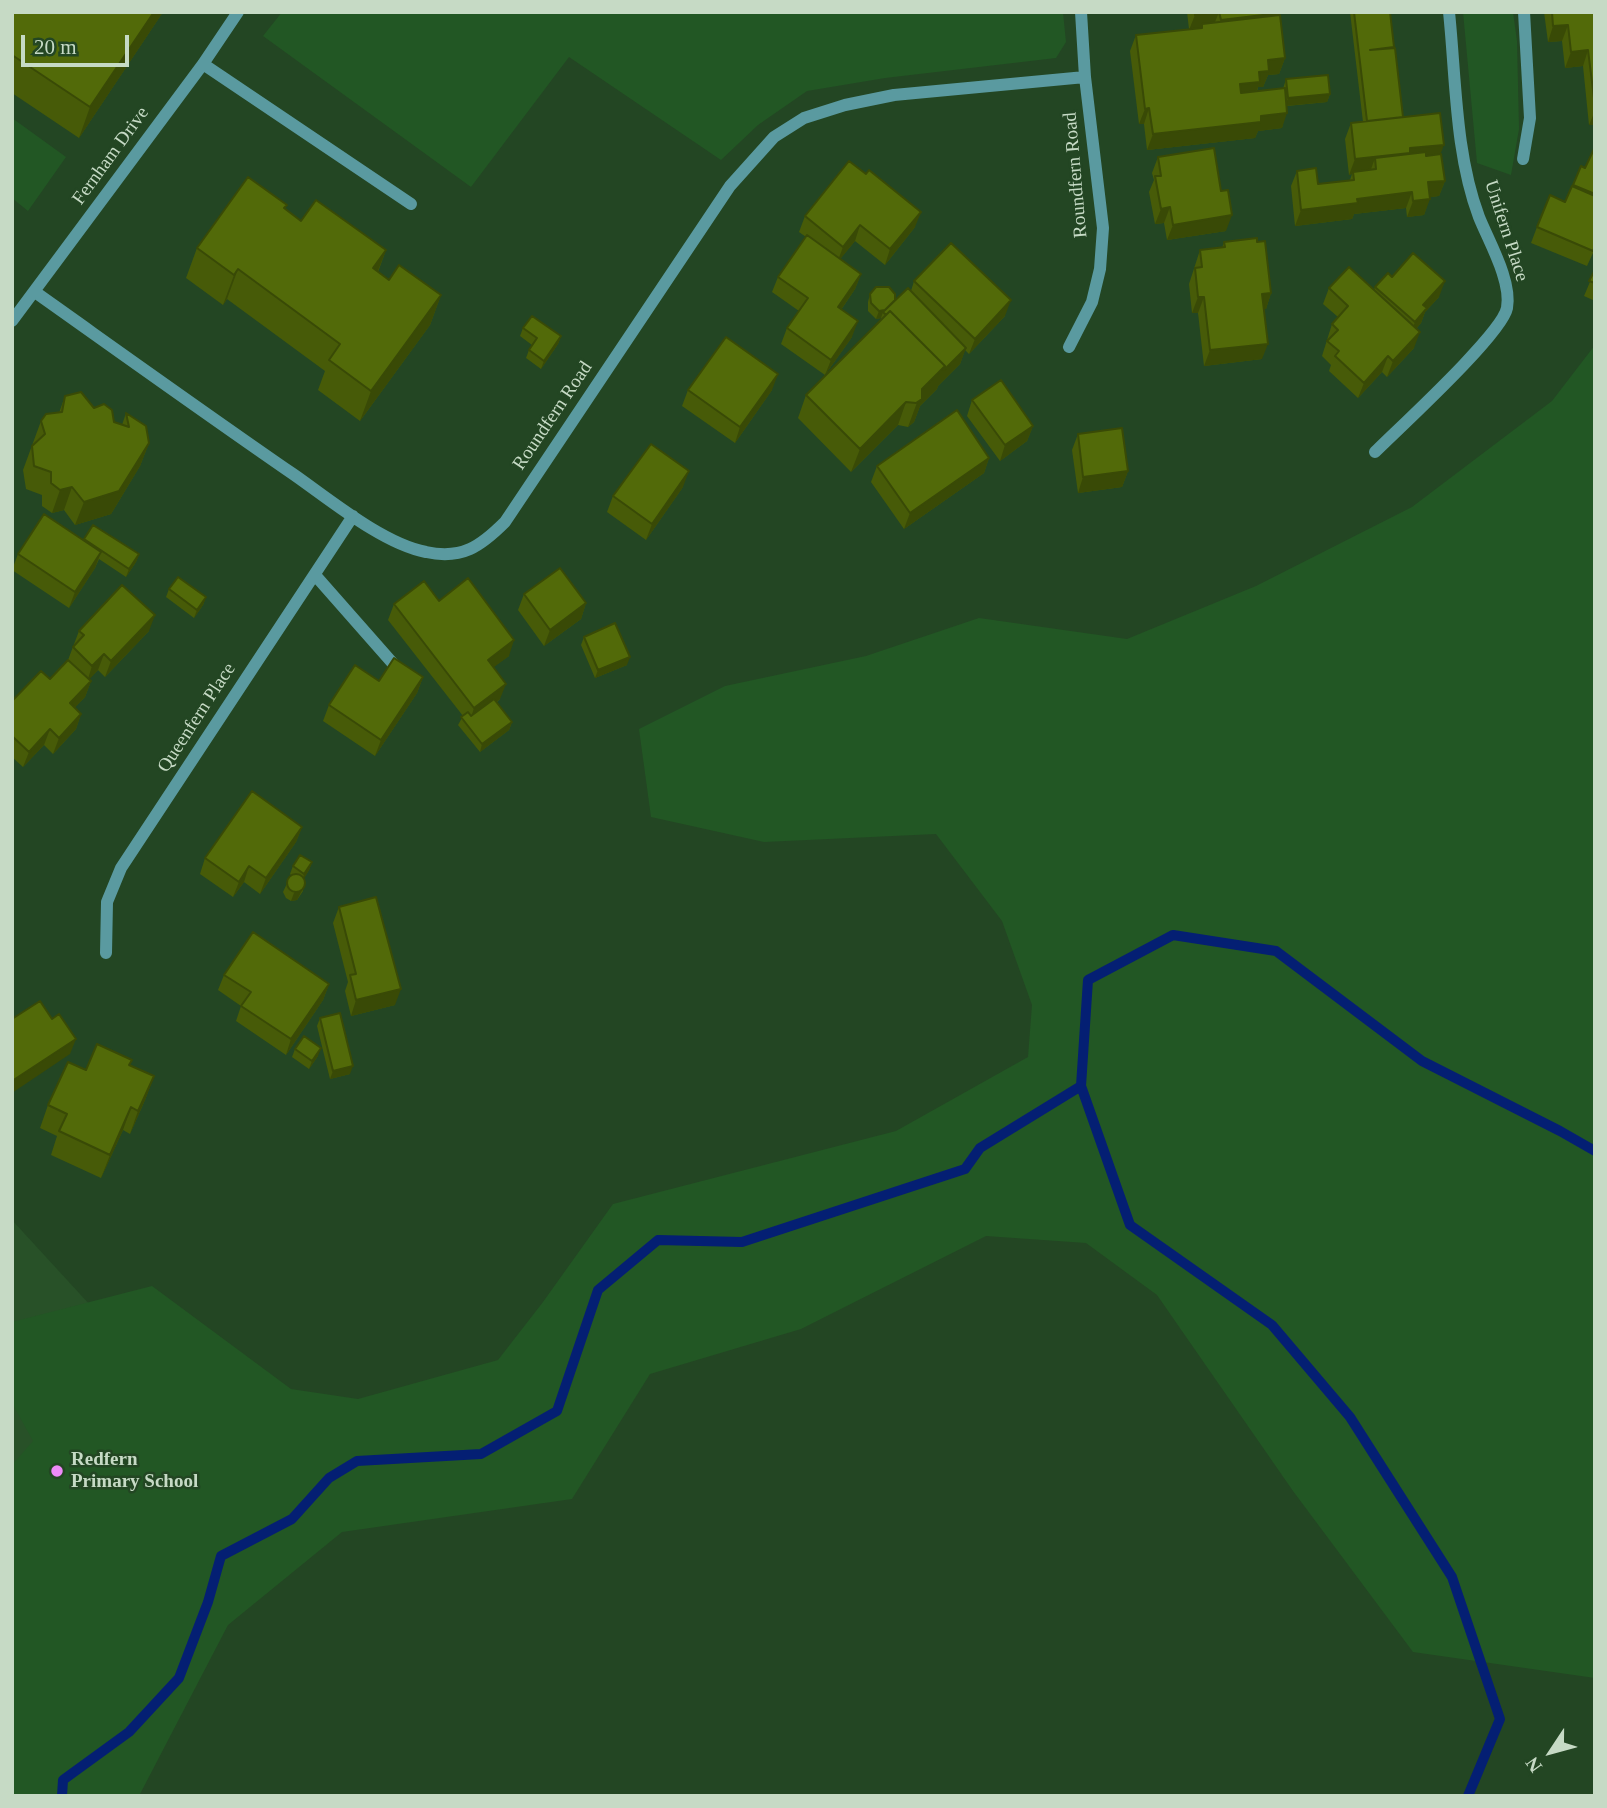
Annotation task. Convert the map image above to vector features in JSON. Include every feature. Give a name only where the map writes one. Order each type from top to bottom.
[{"type":"street","name":"Fernham Drive","points":[[12,321],[204,64],[238,12]]},
{"type":"street","name":"Roundfern Road","points":[[1069,347],[1092,302],[1100,269],[1104,228],[1081,12]]},
{"type":"street","name":"Unifern Place","points":[[1375,452],[1488,339],[1507,308],[1507,290],[1479,216],[1462,144],[1449,12]]},
{"type":"street","points":[[1523,159],[1530,118],[1524,12]]},
{"type":"street","points":[[204,64],[411,204]]},
{"type":"street","name":"Roundfern Road","points":[[35,292],[353,516],[393,540],[424,552],[446,555],[468,551],[489,538],[505,522],[730,187],[774,137],[804,118],[845,104],[894,95],[1086,77]]},
{"type":"street","name":"Queenfern Place","points":[[106,953],[107,902],[121,868],[353,516]]},
{"type":"street","points":[[315,575],[396,667]]},
{"type":"shaded area","points":[[282,12],[1063,12],[1066,42],[1056,58],[885,78],[807,91],[758,125],[721,160],[569,57],[471,187],[263,36]]},
{"type":"shaded area","points":[[1463,12],[1513,12],[1517,41],[1519,129],[1511,175],[1477,163]]},
{"type":"shaded area","points":[[12,118],[66,157],[28,211],[12,198]]},
{"type":"shaded area","points":[[1595,345],[1595,1678],[1413,1652],[1293,1491],[1157,1295],[1086,1243],[986,1236],[801,1329],[650,1374],[572,1499],[342,1532],[228,1625],[139,1796],[12,1796],[12,1465],[33,1441],[12,1403],[12,1322],[152,1286],[291,1389],[358,1399],[498,1360],[613,1204],[896,1131],[1028,1057],[1032,1005],[1002,921],[936,834],[764,842],[651,817],[639,729],[725,686],[866,656],[979,618],[1127,639],[1256,586],[1412,507],[1552,401]]},
{"type":"shaded area","name":"Redfern Primary School","points":[[12,1220],[169,1391],[12,1578]]},
{"type":"building","points":[[12,12],[154,12],[90,107],[12,55]]},
{"type":"building","points":[[1219,12],[1280,12],[1280,13],[1221,20]]},
{"type":"building","points":[[1354,12],[1390,12],[1394,47],[1370,50],[1395,48],[1403,117],[1367,121]]},
{"type":"building","points":[[1552,12],[1595,12],[1595,106],[1588,50],[1571,52],[1568,25],[1553,26]]},
{"type":"building","points":[[1280,15],[1285,58],[1268,60],[1269,71],[1259,72],[1260,82],[1240,84],[1241,93],[1285,88],[1287,113],[1261,116],[1261,122],[1153,134],[1149,108],[1145,109],[1136,35],[1202,28],[1202,24]]},
{"type":"building","points":[[1328,75],[1330,94],[1288,98],[1286,79]]},
{"type":"building","points":[[1440,113],[1444,145],[1410,148],[1410,153],[1355,159],[1351,123]]},
{"type":"building","points":[[1595,147],[1595,194],[1573,185],[1581,166],[1585,168]]},
{"type":"building","points":[[1214,148],[1221,191],[1228,190],[1232,215],[1173,225],[1170,207],[1161,209],[1155,176],[1161,176],[1158,157]]},
{"type":"building","points":[[1426,152],[1426,156],[1441,154],[1445,181],[1428,182],[1430,199],[1413,201],[1412,192],[1357,199],[1358,203],[1301,210],[1297,171],[1316,168],[1318,184],[1354,180],[1353,172],[1376,169],[1375,158]]},
{"type":"building","points":[[849,161],[866,174],[869,170],[921,212],[890,249],[860,225],[843,247],[805,216]]},
{"type":"building","points":[[248,177],[287,205],[284,208],[301,221],[316,200],[386,250],[373,268],[389,280],[399,265],[441,295],[371,391],[329,360],[340,344],[238,269],[234,275],[197,248]]},
{"type":"building","points":[[1572,186],[1595,196],[1593,251],[1537,227],[1550,195],[1565,202]]},
{"type":"building","points":[[807,235],[861,274],[838,307],[858,321],[831,360],[787,328],[808,298],[778,277]]},
{"type":"building","points":[[1257,238],[1257,242],[1265,241],[1271,293],[1262,294],[1268,344],[1210,350],[1204,297],[1198,297],[1195,268],[1202,267],[1200,250],[1225,247],[1224,242]]},
{"type":"building","points":[[951,243],[1011,300],[975,339],[914,281]]},
{"type":"building","points":[[1413,253],[1445,281],[1423,305],[1427,308],[1415,322],[1375,287],[1388,273],[1392,277]]},
{"type":"building","points":[[1349,267],[1420,332],[1393,361],[1388,356],[1364,383],[1335,356],[1339,351],[1327,341],[1338,330],[1332,324],[1348,306],[1329,288]]},
{"type":"building","points":[[1595,270],[1595,283],[1589,281]]},
{"type":"building","points":[[876,287],[889,287],[895,294],[895,300],[885,310],[879,311],[871,303],[870,294]]},
{"type":"building","points":[[908,288],[966,348],[944,370],[945,366],[890,311],[886,315],[883,312]]},
{"type":"building","points":[[890,311],[945,366],[922,389],[922,399],[916,403],[906,402],[860,449],[806,395]]},
{"type":"building","points":[[532,316],[561,336],[544,361],[529,350],[537,338],[523,328]]},
{"type":"building","points":[[726,337],[778,374],[740,427],[688,390]]},
{"type":"building","points":[[1001,380],[1033,426],[1005,445],[972,400]]},
{"type":"building","points":[[81,392],[94,408],[104,404],[112,410],[114,422],[129,427],[126,413],[146,426],[149,443],[119,491],[84,502],[72,487],[60,490],[51,483],[51,472],[34,466],[32,446],[45,434],[41,421],[46,414],[62,412],[65,396]]},
{"type":"building","points":[[957,410],[989,458],[910,513],[877,466]]},
{"type":"building","points":[[1122,428],[1128,471],[1083,477],[1078,434]]},
{"type":"building","points":[[651,444],[689,471],[652,524],[613,496]]},
{"type":"building","points":[[44,514],[101,552],[75,592],[18,554]]},
{"type":"building","points":[[93,525],[139,554],[129,569],[84,539]]},
{"type":"building","points":[[560,568],[586,603],[550,630],[524,594]]},
{"type":"building","points":[[178,577],[206,597],[197,610],[169,589]]},
{"type":"building","points":[[468,578],[514,640],[488,660],[506,684],[474,708],[394,604],[424,581],[439,601]]},
{"type":"building","points":[[122,585],[155,615],[111,661],[104,654],[92,666],[73,647],[84,635],[79,631]]},
{"type":"building","points":[[615,623],[630,657],[598,670],[584,637]]},
{"type":"building","points":[[394,658],[423,677],[381,740],[329,705],[355,665],[379,681]]},
{"type":"building","points":[[68,660],[91,681],[70,703],[81,714],[59,738],[50,729],[29,752],[12,736],[12,701],[41,671],[50,679]]},
{"type":"building","points":[[494,699],[512,722],[482,744],[461,717],[468,712],[471,716]]},
{"type":"building","points":[[252,791],[302,827],[266,878],[249,866],[239,882],[205,858]]},
{"type":"building","points":[[300,855],[312,862],[304,874],[293,866]]},
{"type":"building","points":[[296,874],[304,879],[305,883],[300,891],[296,892],[288,887],[287,883],[292,875]]},
{"type":"building","points":[[376,897],[401,989],[356,1000],[350,975],[356,974],[339,907]]},
{"type":"building","points":[[253,932],[329,984],[291,1039],[241,1006],[251,992],[224,975]]},
{"type":"building","points":[[40,1001],[52,1019],[59,1014],[76,1039],[12,1081],[12,1019]]},
{"type":"building","points":[[340,1013],[353,1066],[333,1071],[320,1018]]},
{"type":"building","points":[[304,1036],[321,1048],[312,1061],[295,1049]]},
{"type":"building","points":[[97,1044],[132,1060],[129,1065],[154,1076],[138,1111],[131,1107],[110,1155],[59,1131],[67,1114],[48,1105],[68,1062],[86,1070]]},
{"type":"waterway","points":[[1468,1796],[1500,1719],[1452,1577],[1350,1417],[1272,1325],[1130,1225],[1081,1086],[1088,980],[1173,935],[1276,951],[1422,1061],[1595,1151]]},
{"type":"waterway","points":[[62,1796],[63,1780],[129,1732],[179,1678],[208,1602],[221,1556],[292,1519],[329,1478],[357,1461],[481,1454],[557,1411],[598,1290],[658,1240],[742,1242],[965,1169],[980,1148],[1081,1086]]},
{"type":"place","name":"Redfern Primary School","points":[[57,1471]]}]
